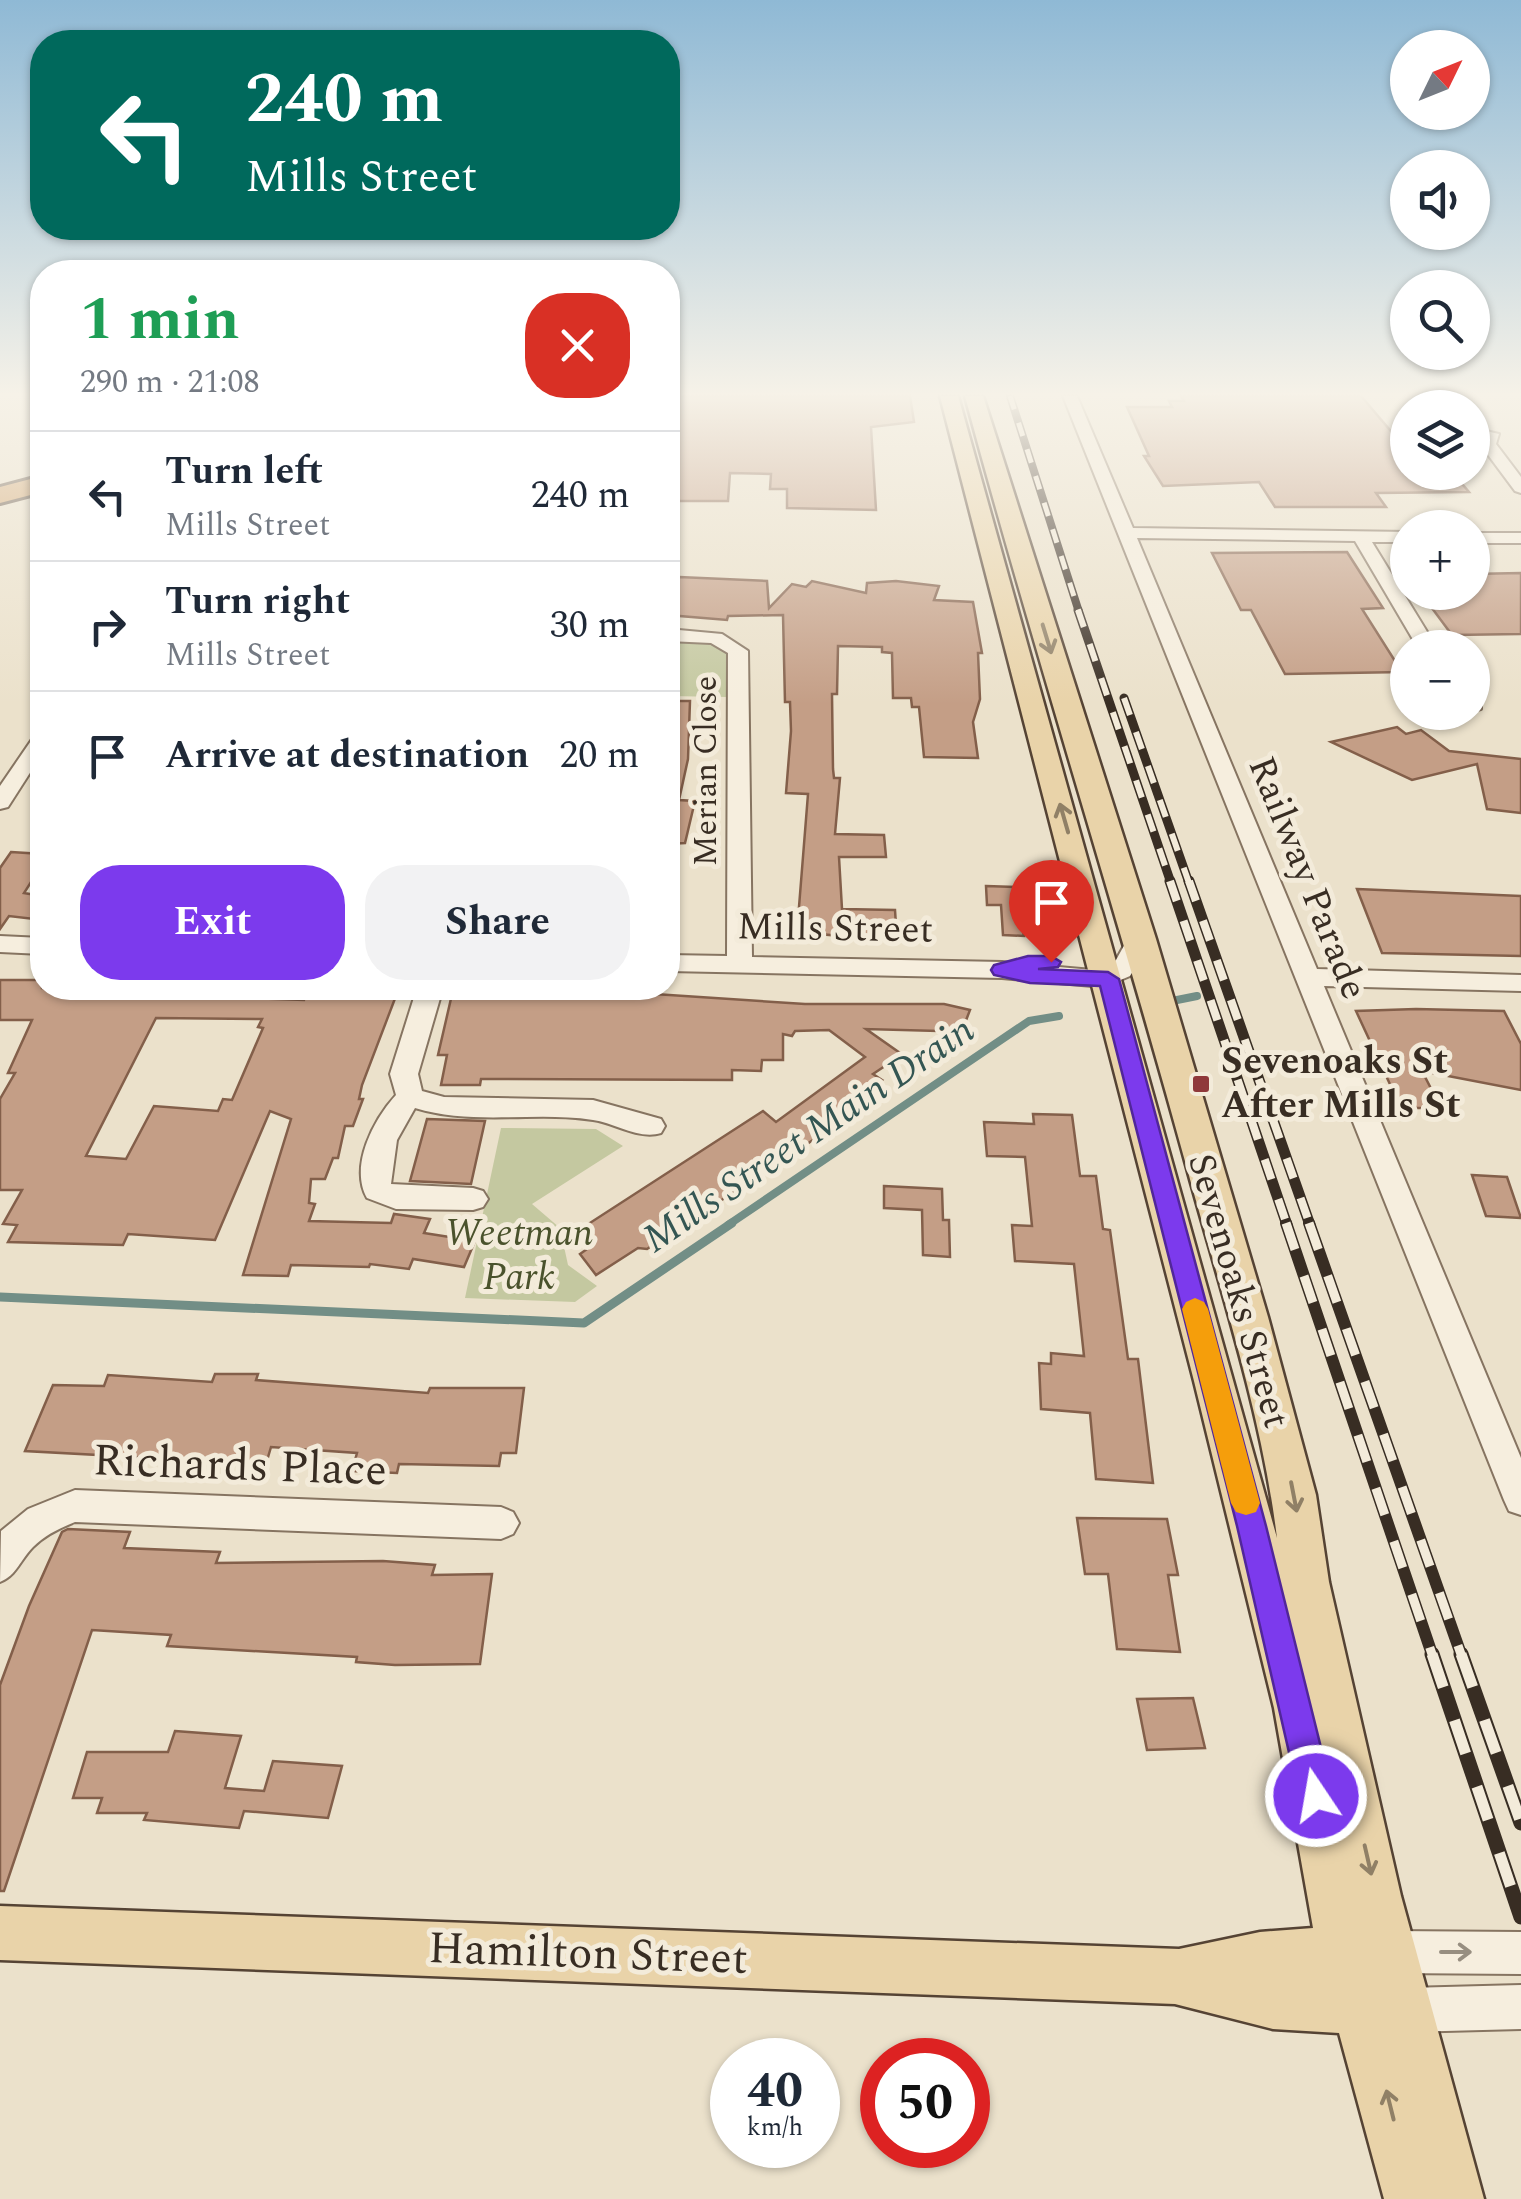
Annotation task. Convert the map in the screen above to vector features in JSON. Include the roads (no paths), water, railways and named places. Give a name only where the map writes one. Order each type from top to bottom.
[{"type":"highway","points":[[0,518],[30,511]]},
{"type":"main road","name":"Sevenoaks Street","points":[[975,499],[1123,978],[1298,1708],[1384,2008],[1454,2199]]},
{"type":"main road","name":"Sevenoaks Street","points":[[1004,499],[1140,939],[1123,978]]},
{"type":"main road","name":"Hamilton Street","points":[[0,1933],[1175,1976],[1272,2000],[1384,2008]]},
{"type":"main road","name":"Hamilton Street","points":[[1175,1976],[1260,1959],[1368,1952]]},
{"type":"main road","name":"Sevenoaks Street","points":[[1384,2008],[1414,2199]]},
{"type":"street","name":"Railway Parade","points":[[1110,499],[1521,1500]]},
{"type":"street","points":[[1124,533],[1390,537]]},
{"type":"street","points":[[1360,536],[1417,630]]},
{"type":"street","points":[[1490,538],[1521,538]]},
{"type":"street","points":[[990,556],[1018,546]]},
{"type":"street","points":[[990,556],[1028,578]]},
{"type":"street","name":"Merian Close","points":[[680,636],[715,638],[738,651],[740,965]]},
{"type":"street","points":[[0,802],[30,758]]},
{"type":"street","points":[[1123,978],[1140,939]]},
{"type":"street","points":[[0,944],[30,945]]},
{"type":"street","name":"Mills Street","points":[[680,963],[1002,970],[1030,976],[1123,978]]},
{"type":"street","points":[[1308,977],[1521,982]]},
{"type":"street","points":[[426,1000],[404,1074],[410,1096],[387,1130],[374,1175],[377,1190],[396,1198],[472,1199]]},
{"type":"street","points":[[410,1096],[444,1107],[593,1110],[651,1126]]},
{"type":"street","name":"Richards Place","points":[[0,1565],[6,1552],[35,1520],[75,1506],[501,1523]]},
{"type":"street","name":"Hamilton Street","points":[[1368,1952],[1521,1952]]},
{"type":"street","name":"Hamilton Street","points":[[1384,2008],[1521,2007]]},
{"type":"waterway","points":[[1167,1002],[1197,996]]},
{"type":"waterway","name":"Mills Street Main Drain","points":[[728,1225],[1029,1021],[1059,1016]]},
{"type":"waterway","name":"Mills Street Main Drain","points":[[0,1297],[584,1323],[732,1223]]},
{"type":"railway","points":[[1043,499],[1079,612]]},
{"type":"railway","points":[[1078,610],[1171,883]]},
{"type":"railway","points":[[1124,698],[1189,883]]},
{"type":"railway","points":[[1170,881],[1287,1225]]},
{"type":"railway","points":[[1189,881],[1310,1225]]},
{"type":"railway","points":[[1286,1223],[1433,1657]]},
{"type":"railway","points":[[1309,1223],[1462,1657]]},
{"type":"railway","points":[[1432,1654],[1521,1917]]},
{"type":"railway","points":[[1461,1654],[1521,1823]]},
{"type":"place","name":"Sevenoaks St After Mills St","points":[[1201,1084]]},
{"type":"park label","name":"Weetman Park","points":[[519,1256]]}]
